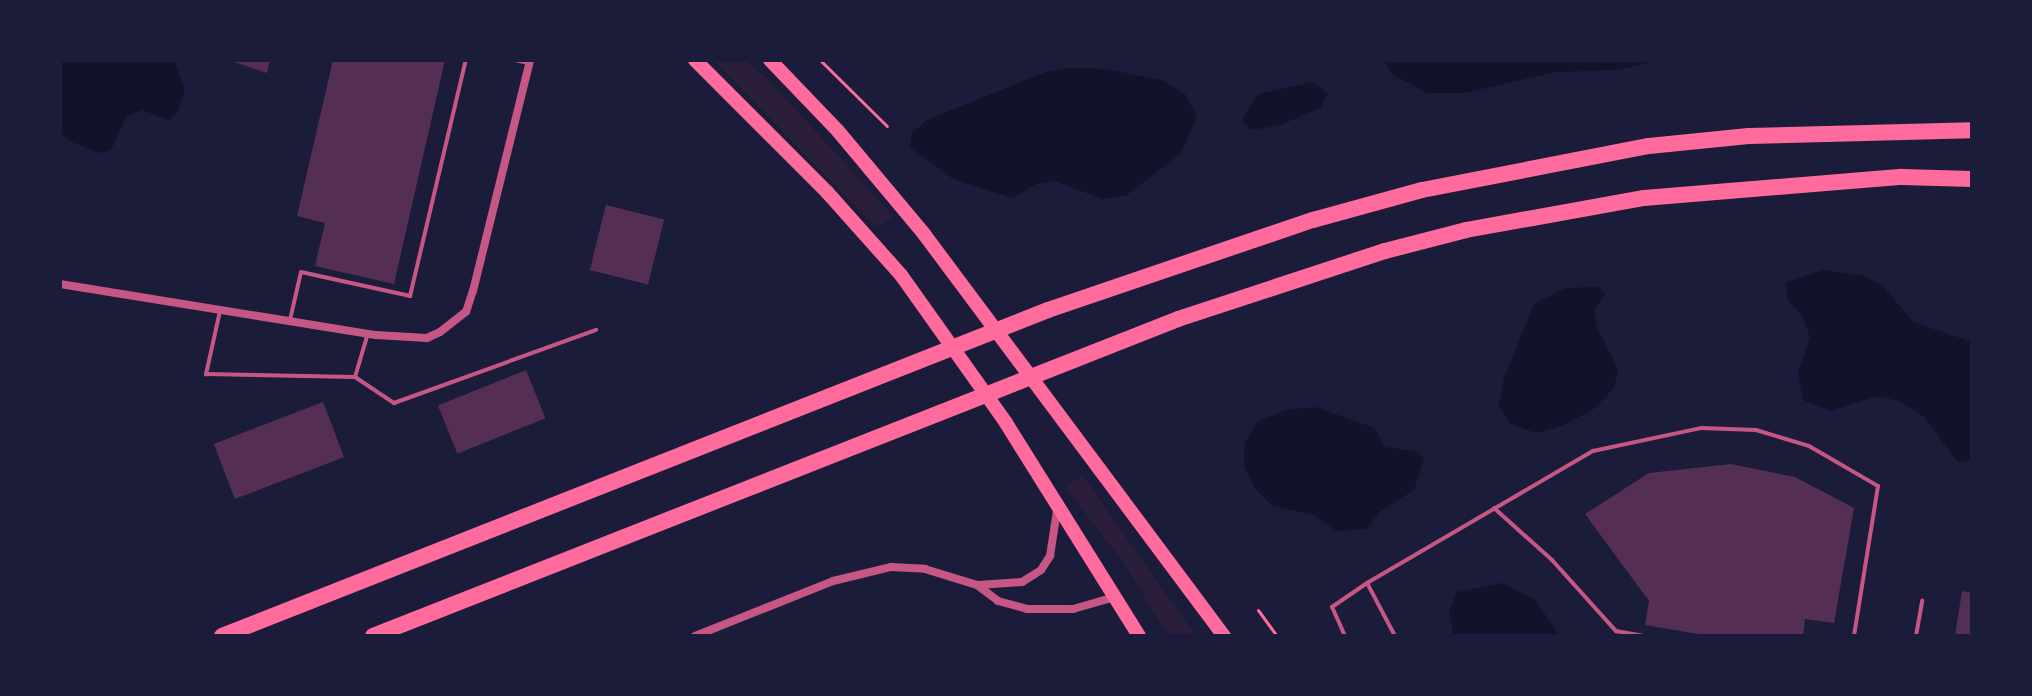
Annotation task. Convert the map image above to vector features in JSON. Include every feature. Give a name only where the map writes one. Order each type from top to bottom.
[{"type":"highway","points":[[222,636],[1048,310],[1313,220],[1524,168],[1649,146],[1749,136],[1972,130]]},
{"type":"highway","points":[[373,636],[1076,359],[1263,289],[1466,230],[1701,192],[1902,177],[1972,179]]},
{"type":"main road","points":[[695,60],[827,192],[901,275],[959,354],[1058,504],[1139,636]]},
{"type":"main road","points":[[770,60],[891,192],[1224,636]]},
{"type":"street","points":[[60,284],[368,333],[427,338],[466,312],[529,62]]},
{"type":"street","points":[[695,636],[872,569],[914,567],[977,585],[1022,582],[1041,570],[1052,546],[1058,504]]},
{"type":"street","points":[[977,585],[998,601],[1027,609],[1073,609],[1115,597]]},
{"type":"lane","points":[[290,320],[301,272],[410,296],[466,60]]},
{"type":"lane","points":[[515,60],[529,62]]},
{"type":"lane","points":[[221,309],[206,374],[355,377],[394,403],[596,330]]},
{"type":"lane","points":[[355,377],[368,333]]},
{"type":"lane","points":[[1345,636],[1332,607],[1367,583],[1593,451],[1660,434],[1756,430],[1809,446],[1878,486],[1854,636]]},
{"type":"lane","points":[[1494,508],[1552,560],[1616,633],[1644,636]]},
{"type":"lane","points":[[1367,583],[1395,636]]},
{"type":"lane","points":[[1916,636],[1922,601]]},
{"type":"path","points":[[820,60],[887,126]]},
{"type":"path","points":[[1258,610],[1277,636]]},
{"type":"shaded area","points":[[60,60],[174,60],[185,90],[177,113],[169,120],[142,110],[126,117],[111,150],[99,153],[74,143],[60,133]]},
{"type":"shaded area","points":[[713,60],[744,60],[766,77],[893,216],[877,228]]},
{"type":"shaded area","points":[[1383,60],[1662,60],[1616,70],[1555,72],[1464,93],[1427,93],[1392,74]]},
{"type":"shaded area","points":[[1070,68],[1106,69],[1161,80],[1185,94],[1197,117],[1181,153],[1127,195],[1103,199],[1054,181],[1036,184],[1013,198],[953,179],[910,147],[912,133],[927,120],[1046,72]]},
{"type":"shaded area","points":[[1313,82],[1328,94],[1320,108],[1280,125],[1251,130],[1242,120],[1258,94]]},
{"type":"shaded area","points":[[1824,270],[1864,276],[1883,286],[1913,322],[1972,342],[1972,460],[1958,462],[1924,417],[1899,401],[1877,396],[1830,411],[1803,400],[1798,372],[1810,338],[1803,317],[1788,300],[1786,282]]},
{"type":"shaded area","points":[[1599,287],[1605,294],[1594,310],[1596,325],[1618,369],[1614,388],[1594,409],[1563,425],[1537,433],[1510,424],[1499,405],[1504,378],[1534,304],[1566,288]]},
{"type":"shaded area","points":[[1315,407],[1375,428],[1384,447],[1415,451],[1424,458],[1414,490],[1379,512],[1367,529],[1337,531],[1313,515],[1273,506],[1256,490],[1244,467],[1244,444],[1257,422],[1285,410]]},
{"type":"shaded area","points":[[1083,475],[1196,636],[1168,636],[1123,562],[1065,487]]},
{"type":"shaded area","points":[[1502,583],[1535,600],[1560,636],[1454,636],[1449,613],[1457,592]]},
{"type":"building","points":[[228,60],[270,60],[267,73]]},
{"type":"building","points":[[333,60],[445,60],[394,284],[315,266],[325,223],[297,216]]},
{"type":"building","points":[[606,205],[664,220],[648,285],[590,270]]},
{"type":"building","points":[[526,370],[545,418],[457,454],[438,406]]},
{"type":"building","points":[[323,402],[344,457],[235,499],[214,444]]},
{"type":"building","points":[[1731,464],[1795,477],[1854,508],[1834,623],[1805,619],[1803,636],[1711,636],[1645,625],[1649,601],[1585,514],[1649,473]]},
{"type":"building","points":[[1962,591],[1972,593],[1972,636],[1955,636]]}]
